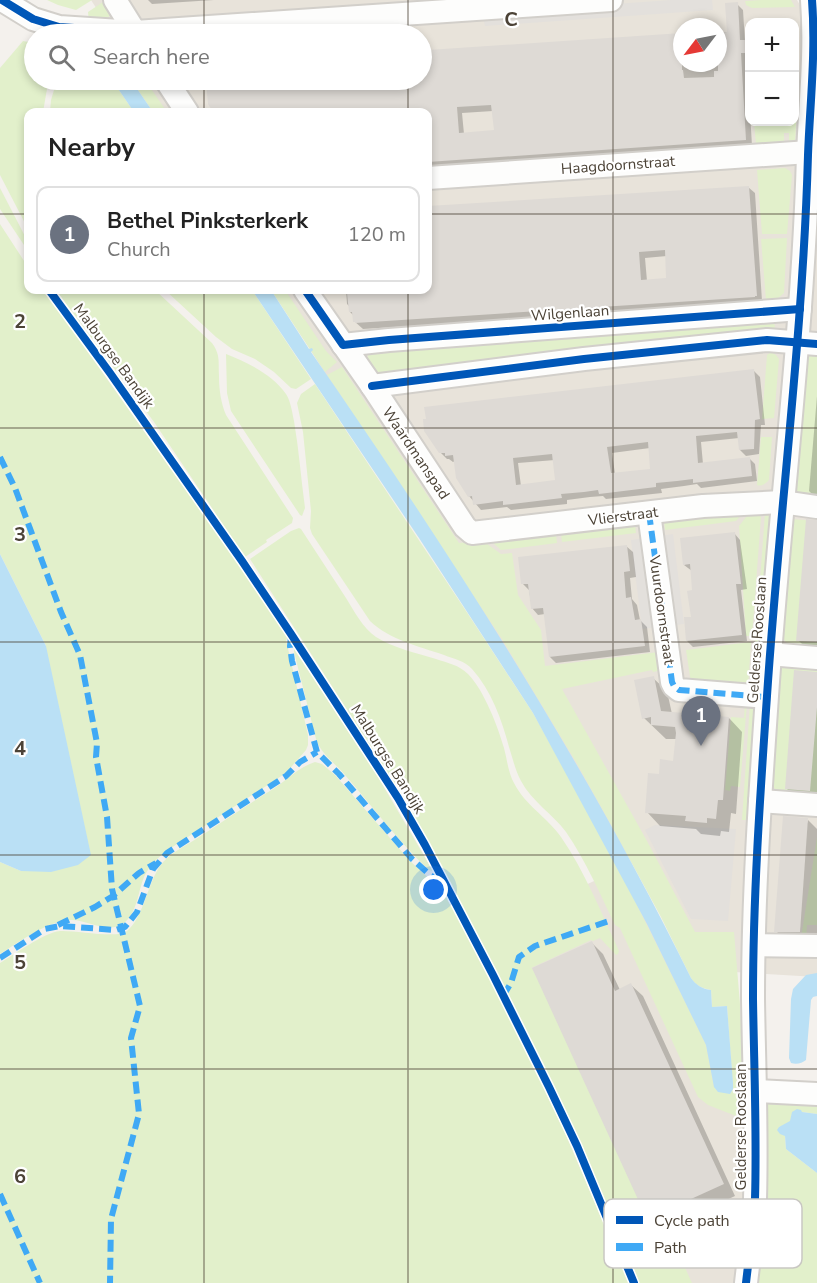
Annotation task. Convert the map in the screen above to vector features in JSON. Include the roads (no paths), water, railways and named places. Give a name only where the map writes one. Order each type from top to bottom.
[{"type":"street","points":[[2,0],[33,19],[49,24]]},
{"type":"street","points":[[115,0],[130,24]]},
{"type":"street","points":[[266,24],[611,0]]},
{"type":"street","name":"Gelderse Rooslaan","points":[[755,1199],[756,1091],[753,1001],[760,801],[782,502],[807,343],[800,309],[812,201],[808,152],[816,31],[812,0]]},
{"type":"street","points":[[173,90],[184,108]]},
{"type":"street","name":"Haagdoornstraat","points":[[432,178],[808,152]]},
{"type":"street","name":"Waardmanspad","points":[[308,294],[465,527]]},
{"type":"street","name":"Wilgenlaan","points":[[343,345],[800,309]]},
{"type":"street","points":[[372,386],[595,358],[767,340],[807,343]]},
{"type":"street","name":"Vlierstraat","points":[[465,527],[472,533],[702,506],[782,502],[817,507]]},
{"type":"street","name":"Vuurdoornstraat","points":[[649,513],[674,686],[679,690],[766,697]]},
{"type":"street","points":[[770,654],[817,658]]},
{"type":"street","points":[[760,801],[817,805]]},
{"type":"street","points":[[754,945],[817,946]]},
{"type":"street","points":[[756,1091],[817,1094]]},
{"type":"street","name":"Gelderse Rooslaan","points":[[746,1283],[748,1268]]},
{"type":"water","points":[[119,90],[138,90],[150,108],[131,108]]},
{"type":"water","points":[[255,294],[274,294],[309,349],[312,348],[311,352],[464,580],[560,736],[606,816],[691,978],[705,989],[711,990],[712,1007],[727,1006],[733,1083],[730,1094],[718,1092],[714,1087],[706,1045],[647,924],[533,713],[419,538]]},
{"type":"water","points":[[0,554],[46,646],[91,855],[78,865],[51,872],[21,871],[0,862]]},
{"type":"water","points":[[817,973],[817,996],[811,1000],[806,1060],[791,1063],[789,1058],[793,989],[806,975]]},
{"type":"water","points":[[797,1109],[817,1114],[817,1173],[786,1149],[785,1136],[777,1130],[790,1121],[792,1112]]},
{"type":"place","name":"Bethel Pinksterkerk","points":[[701,746]]}]
